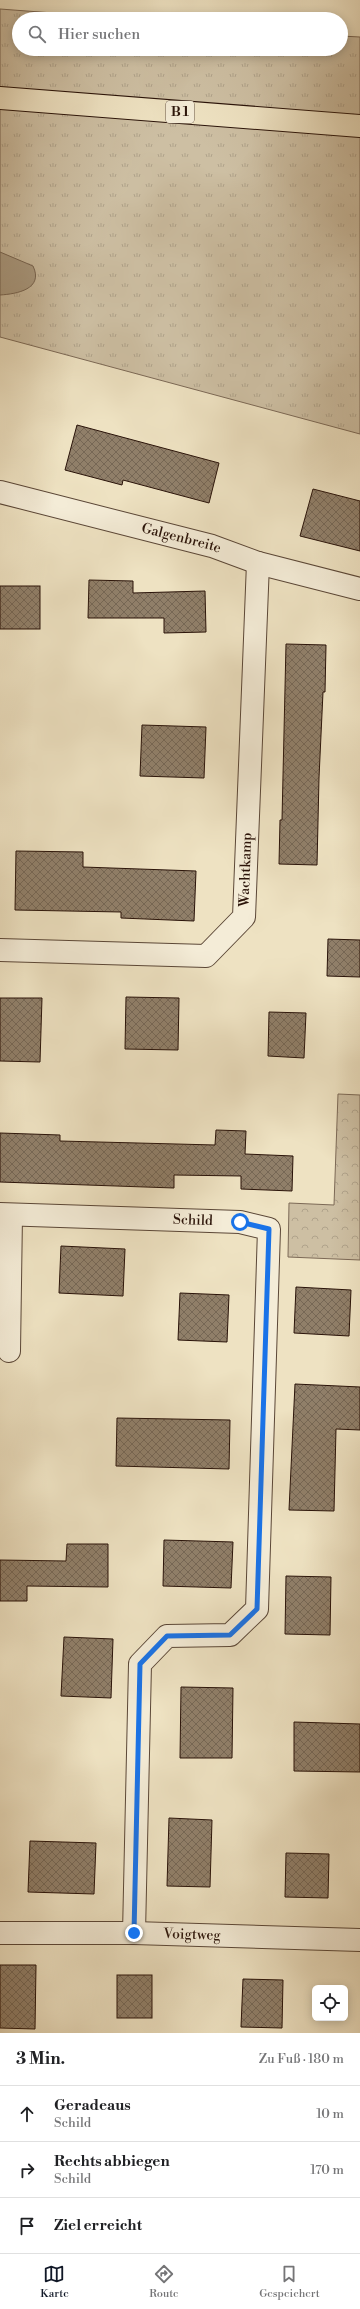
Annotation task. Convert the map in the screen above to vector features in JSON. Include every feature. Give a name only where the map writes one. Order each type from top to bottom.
[{"type":"main road","name":"B 1","points":[[0,98],[360,126]]},
{"type":"street","name":"Galgenbreite","points":[[0,492],[212,546],[258,563],[360,589]]},
{"type":"street","name":"Wachtkamp","points":[[0,950],[206,956],[244,918],[258,563]]},
{"type":"street","points":[[6,1214],[9,1351]]},
{"type":"street","name":"Schild","points":[[6,1214],[240,1222],[269,1229],[257,1609],[230,1635],[167,1636],[140,1664],[134,1933]]},
{"type":"street","name":"Voigtweg","points":[[0,1933],[134,1933],[360,1940]]},
{"type":"green space","points":[[0,9],[40,12],[12,12],[12,56],[348,56],[348,36],[360,37],[360,434],[0,337]]},
{"type":"green space","points":[[338,1094],[360,1095],[360,1260],[288,1257],[289,1203],[334,1205]]},
{"type":"shaded area","points":[[0,252],[33,266],[35,280],[32,285],[21,291],[0,295]]},
{"type":"building","points":[[77,425],[219,463],[209,503],[123,480],[122,485],[65,470]]},
{"type":"building","points":[[313,489],[360,501],[360,551],[300,536]]},
{"type":"building","points":[[89,580],[133,581],[133,593],[205,591],[206,632],[164,633],[164,618],[88,618]]},
{"type":"building","points":[[0,586],[40,586],[40,629],[0,629]]},
{"type":"building","points":[[286,644],[326,645],[325,692],[323,692],[319,778],[317,865],[279,864],[280,820],[282,820]]},
{"type":"building","points":[[142,725],[206,727],[204,778],[140,776]]},
{"type":"building","points":[[16,851],[83,852],[83,867],[196,871],[194,921],[121,918],[121,912],[15,910]]},
{"type":"building","points":[[328,939],[360,940],[360,977],[327,976]]},
{"type":"building","points":[[126,997],[179,998],[178,1050],[125,1049]]},
{"type":"building","points":[[0,998],[42,998],[40,1062],[0,1061]]},
{"type":"building","points":[[269,1012],[306,1013],[304,1058],[268,1056]]},
{"type":"building","points":[[216,1130],[246,1131],[245,1154],[293,1156],[292,1191],[241,1189],[241,1176],[174,1175],[174,1188],[0,1182],[0,1133],[60,1135],[60,1141],[215,1145]]},
{"type":"building","points":[[61,1246],[125,1249],[123,1296],[59,1293]]},
{"type":"building","points":[[296,1287],[351,1290],[349,1336],[294,1333]]},
{"type":"building","points":[[180,1293],[229,1295],[227,1342],[178,1340]]},
{"type":"building","points":[[295,1384],[360,1387],[360,1430],[336,1429],[334,1511],[289,1510]]},
{"type":"building","points":[[117,1418],[230,1420],[229,1469],[116,1466]]},
{"type":"building","points":[[164,1540],[233,1542],[231,1588],[163,1586]]},
{"type":"building","points":[[67,1544],[108,1544],[108,1587],[27,1586],[27,1601],[0,1601],[0,1560],[66,1561]]},
{"type":"building","points":[[286,1576],[331,1577],[330,1635],[285,1634]]},
{"type":"building","points":[[64,1637],[113,1639],[111,1698],[61,1696]]},
{"type":"building","points":[[181,1687],[233,1688],[232,1758],[180,1758]]},
{"type":"building","points":[[294,1722],[360,1724],[360,1772],[294,1771]]},
{"type":"building","points":[[169,1818],[212,1820],[210,1887],[167,1886]]},
{"type":"building","points":[[30,1841],[96,1843],[94,1894],[28,1892]]},
{"type":"building","points":[[286,1853],[329,1854],[328,1898],[285,1897]]},
{"type":"building","points":[[0,1965],[36,1965],[35,2029],[0,2028]]},
{"type":"building","points":[[117,1975],[152,1975],[152,2018],[117,2018]]},
{"type":"building","points":[[243,1979],[283,1980],[282,2028],[241,2027]]},
{"type":"route","points":[[134,1933],[140,1664],[167,1636],[230,1635],[257,1609],[269,1229],[240,1222]]}]
